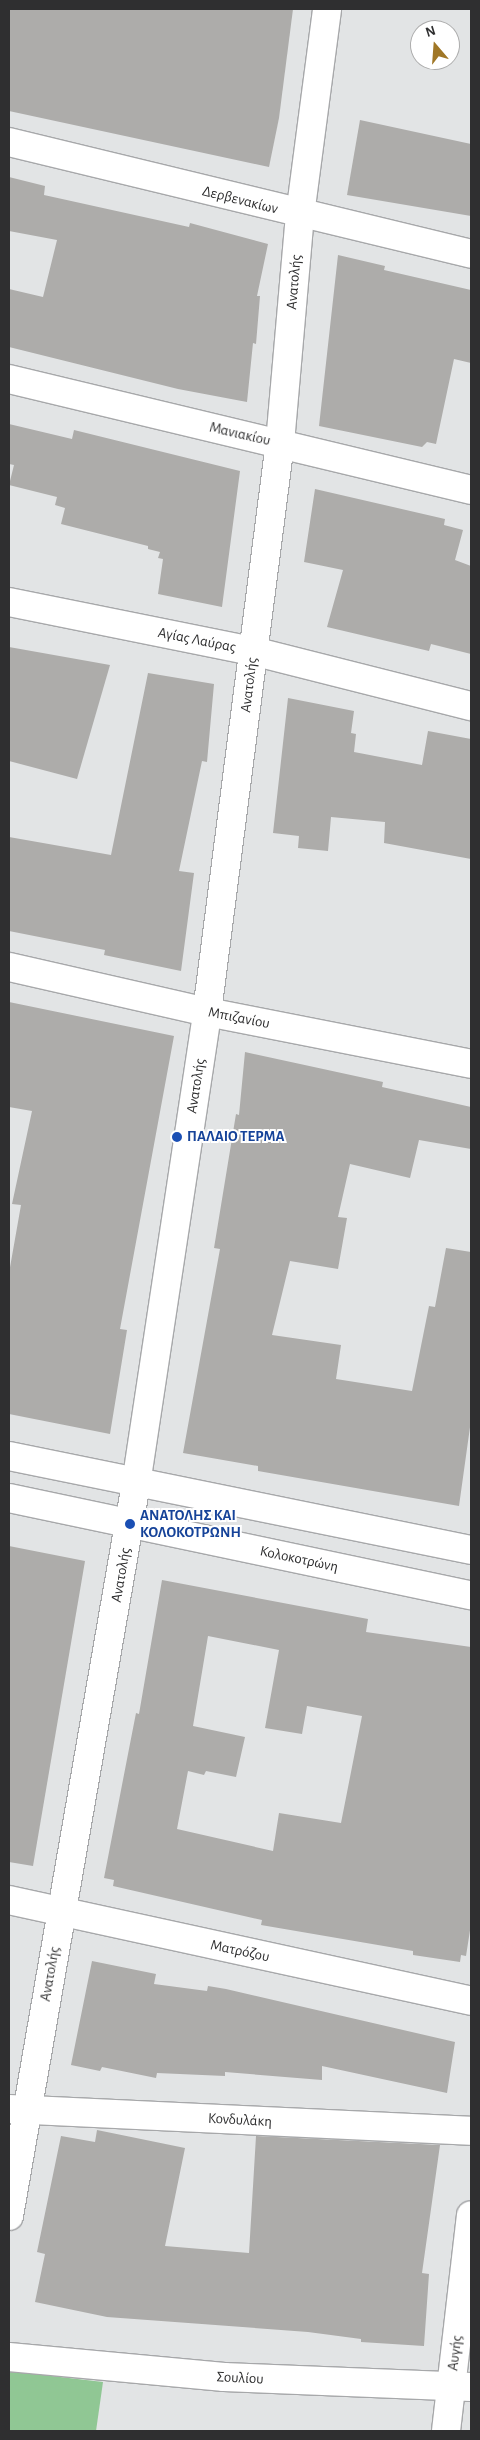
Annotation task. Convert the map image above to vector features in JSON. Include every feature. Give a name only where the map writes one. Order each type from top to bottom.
[{"type":"street","name":"Ανατολής","points":[[9,2216],[18,2110],[61,1912],[130,1524],[207,1012],[280,443],[300,215],[327,9]]},
{"type":"street","name":"Δερβενακίων","points":[[9,142],[300,215],[471,254]]},
{"type":"street","name":"Μανιακίου","points":[[9,379],[471,490]]},
{"type":"street","name":"Αγίας Λαύρας","points":[[9,602],[253,651],[471,706]]},
{"type":"street","name":"Μπιζανίου","points":[[9,967],[207,1012],[471,1064]]},
{"type":"street","points":[[9,1456],[136,1484],[471,1550]]},
{"type":"street","name":"Κολοκοτρώνη","points":[[9,1498],[471,1595]]},
{"type":"street","name":"Ματρόζου","points":[[9,1900],[471,2000]]},
{"type":"street","name":"Κονδυλάκη","points":[[18,2110],[471,2131]]},
{"type":"street","name":"Αυγής","points":[[446,2431],[461,2386],[471,2215]]},
{"type":"street","name":"Σουλίου","points":[[9,2357],[224,2378],[461,2386]]},
{"type":"green space","points":[[9,2371],[103,2382],[96,2431],[9,2431]]},
{"type":"building","points":[[9,9],[293,9],[279,118],[269,167],[9,111]]},
{"type":"building","points":[[360,120],[471,144],[471,216],[347,195]]},
{"type":"building","points":[[9,177],[45,186],[44,195],[189,227],[190,223],[268,244],[257,296],[260,296],[256,344],[253,343],[247,402],[178,389],[9,347],[9,289],[43,297],[57,240],[9,231]]},
{"type":"building","points":[[338,255],[385,266],[384,270],[471,290],[471,363],[454,359],[436,444],[427,442],[422,447],[319,426]]},
{"type":"building","points":[[9,424],[72,439],[74,430],[240,471],[222,607],[158,594],[163,559],[158,558],[160,552],[148,549],[148,546],[61,524],[65,508],[55,505],[57,497],[9,485],[14,465],[9,464]]},
{"type":"building","points":[[315,489],[445,519],[444,525],[463,530],[455,560],[471,566],[471,654],[431,644],[429,651],[327,627],[343,570],[304,562]]},
{"type":"building","points":[[9,647],[110,665],[77,779],[9,761]]},
{"type":"building","points":[[148,673],[214,684],[207,762],[202,761],[179,871],[194,873],[181,971],[104,955],[105,950],[9,931],[9,837],[111,855]]},
{"type":"building","points":[[288,698],[354,711],[351,733],[356,734],[354,752],[422,765],[428,731],[471,739],[471,859],[384,843],[385,822],[331,817],[328,851],[298,848],[299,836],[273,833]]},
{"type":"building","points":[[9,1002],[174,1036],[120,1329],[127,1330],[110,1434],[9,1414],[9,1273],[21,1205],[12,1204],[32,1111],[9,1107]]},
{"type":"building","points":[[245,1052],[383,1082],[382,1087],[471,1107],[471,1149],[419,1140],[410,1178],[350,1164],[338,1217],[347,1218],[338,1269],[290,1261],[272,1335],[341,1345],[336,1379],[412,1391],[429,1306],[435,1307],[446,1248],[471,1252],[471,1420],[459,1506],[258,1471],[258,1466],[183,1453],[220,1249],[214,1248],[236,1114],[239,1115]]},
{"type":"building","points":[[9,1546],[85,1561],[33,1866],[9,1862]]},
{"type":"building","points":[[162,1580],[368,1619],[366,1632],[471,1647],[471,1924],[466,1956],[461,1955],[460,1962],[413,1955],[413,1951],[261,1925],[262,1920],[113,1886],[114,1880],[104,1878],[136,1713],[139,1714]],"holes":[[[208,1636],[279,1650],[265,1728],[302,1734],[307,1706],[362,1716],[341,1823],[279,1813],[273,1851],[177,1829],[188,1771],[204,1775],[206,1771],[236,1777],[245,1737],[193,1726]]]},
{"type":"building","points":[[92,1961],[156,1974],[154,1984],[207,1991],[208,1986],[226,1989],[455,2042],[447,2093],[322,2066],[322,2080],[225,2072],[225,2076],[157,2073],[156,2078],[102,2067],[100,2071],[71,2065]]},
{"type":"building","points":[[97,2130],[185,2148],[165,2246],[249,2253],[256,2136],[440,2145],[422,2273],[429,2274],[424,2346],[361,2342],[361,2339],[308,2332],[107,2317],[35,2302],[45,2254],[37,2252],[61,2136],[95,2142]]},
{"type":"place","name":"ΠΑΛΑΙΟ ΤΕΡΜΑ","points":[[177,1137]]},
{"type":"place","name":"ΑΝΑΤΟΛΗΣ ΚΑΙ ΚΟΛΟΚΟΤΡΩΝΗ","points":[[130,1524]]}]
